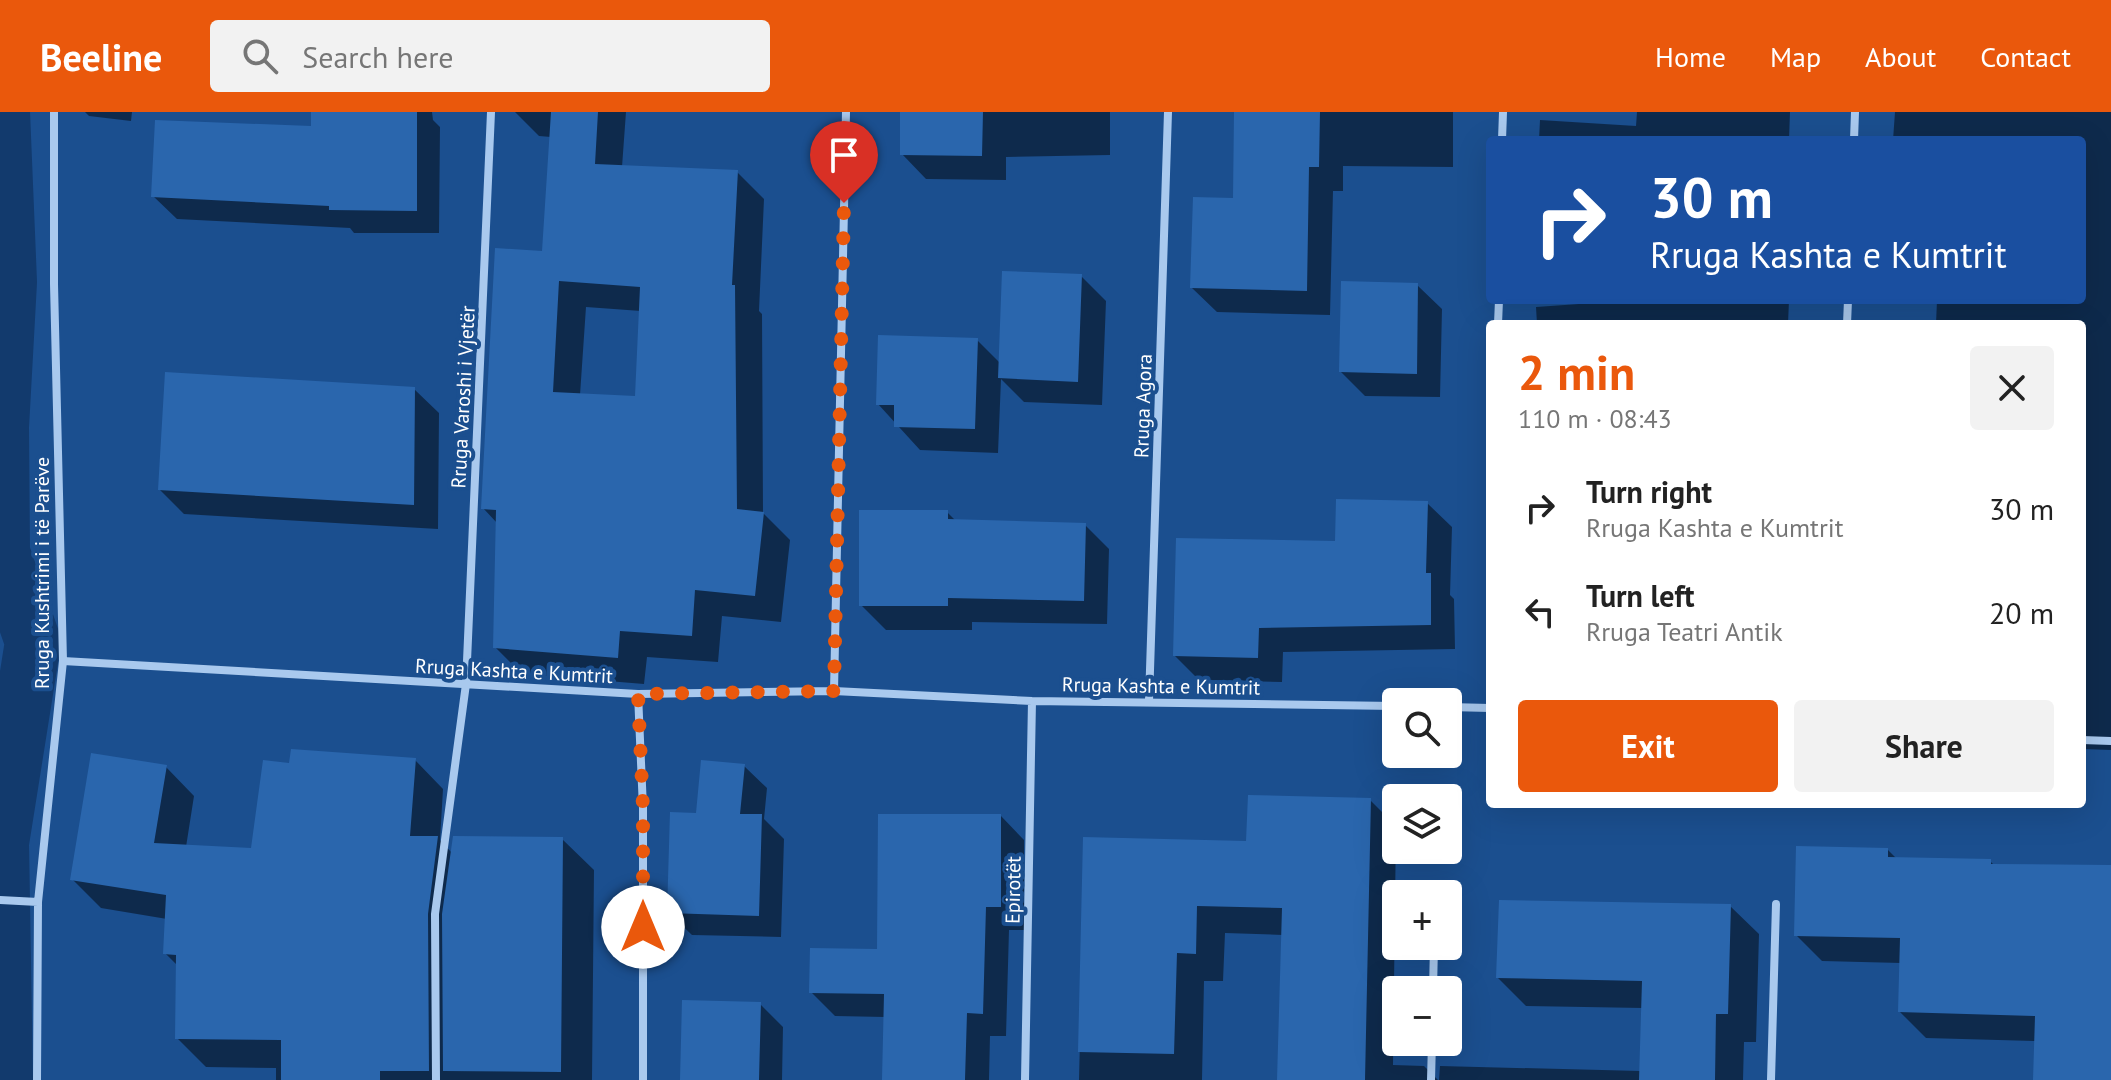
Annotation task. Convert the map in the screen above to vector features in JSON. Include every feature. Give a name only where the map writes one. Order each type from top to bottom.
[{"type":"street","name":"Rruga Kushtrimi i të Parëve","points":[[37,1080],[38,902],[63,661],[54,284],[54,112]]},
{"type":"street","name":"Rruga Varoshi i Vjetër","points":[[436,1080],[435,914],[466,684],[491,112]]},
{"type":"street","points":[[834,691],[846,112]]},
{"type":"street","name":"Rruga Agora","points":[[1149,701],[1168,112]]},
{"type":"street","points":[[1502,136],[1503,112]]},
{"type":"street","points":[[1854,136],[1855,112]]},
{"type":"street","name":"Rruga Kashta e Kumtrit","points":[[63,661],[638,694],[834,691],[1032,701],[1382,706]]},
{"type":"street","points":[[638,694],[643,808],[643,1080]]},
{"type":"street","name":"Epirotët","points":[[1025,1080],[1032,701]]},
{"type":"street","points":[[1462,707],[1486,708]]},
{"type":"street","points":[[2086,740],[2111,741]]},
{"type":"street","points":[[0,900],[38,902]]},
{"type":"street","points":[[1771,1080],[1776,904]]},
{"type":"street","points":[[1431,1080],[1432,1056]]},
{"type":"building","points":[[311,112],[417,112],[417,211],[329,210],[329,206],[151,197],[155,120],[311,126]]},
{"type":"building","points":[[551,112],[598,112],[595,164],[738,170],[732,285],[735,285],[737,509],[764,512],[755,596],[695,590],[692,636],[620,631],[618,658],[493,648],[496,510],[481,509],[495,248],[542,251]],"holes":[[[559,281],[640,287],[635,396],[553,392]]]},
{"type":"building","points":[[900,112],[983,112],[982,156],[900,155]]},
{"type":"building","points":[[1234,112],[1320,112],[1319,167],[1309,167],[1307,291],[1190,288],[1193,197],[1233,198]]},
{"type":"building","points":[[1002,271],[1082,274],[1078,382],[998,378]]},
{"type":"building","points":[[1341,281],[1418,283],[1417,374],[1339,372]]},
{"type":"building","points":[[878,335],[978,338],[975,429],[894,427],[894,405],[876,405]]},
{"type":"building","points":[[165,372],[415,387],[414,505],[158,490]]},
{"type":"building","points":[[1336,499],[1428,501],[1426,573],[1431,573],[1431,625],[1259,628],[1258,658],[1173,656],[1176,538],[1335,541]]},
{"type":"building","points":[[859,510],[948,510],[948,519],[1086,523],[1084,601],[948,598],[948,606],[859,606]]},
{"type":"building","points":[[291,749],[416,758],[410,836],[438,836],[428,914],[429,1071],[380,1071],[380,1080],[281,1080],[281,1040],[175,1039],[176,955],[163,954],[166,895],[70,880],[91,753],[167,765],[154,843],[251,848],[263,760],[289,763]]},
{"type":"building","points":[[701,760],[745,764],[740,814],[762,814],[759,916],[667,913],[670,812],[696,813]]},
{"type":"building","points":[[1248,795],[1371,798],[1365,1080],[1277,1080],[1282,908],[1197,906],[1196,954],[1177,953],[1174,1054],[1078,1052],[1083,837],[1246,841]]},
{"type":"building","points":[[878,814],[1001,814],[1001,907],[986,907],[983,1014],[967,1013],[965,1080],[882,1080],[884,994],[809,993],[810,948],[877,949]]},
{"type":"building","points":[[453,836],[563,837],[561,1072],[443,1071],[442,914]]},
{"type":"building","points":[[1796,846],[1888,848],[1888,857],[1991,859],[1991,864],[2111,865],[2111,1080],[2033,1080],[2035,1016],[1898,1012],[1900,938],[1794,936]]},
{"type":"building","points":[[1499,900],[1731,904],[1728,1014],[1716,1014],[1715,1080],[1639,1080],[1642,981],[1496,978]]},
{"type":"building","points":[[682,1000],[761,1002],[759,1080],[680,1080]]},
{"type":"waterway","points":[[2,112],[9,282],[1,427],[2,552],[33,642],[1,843],[5,1080]]},
{"type":"route","points":[[643,927],[643,808],[638,694],[834,691],[844,203]]}]
